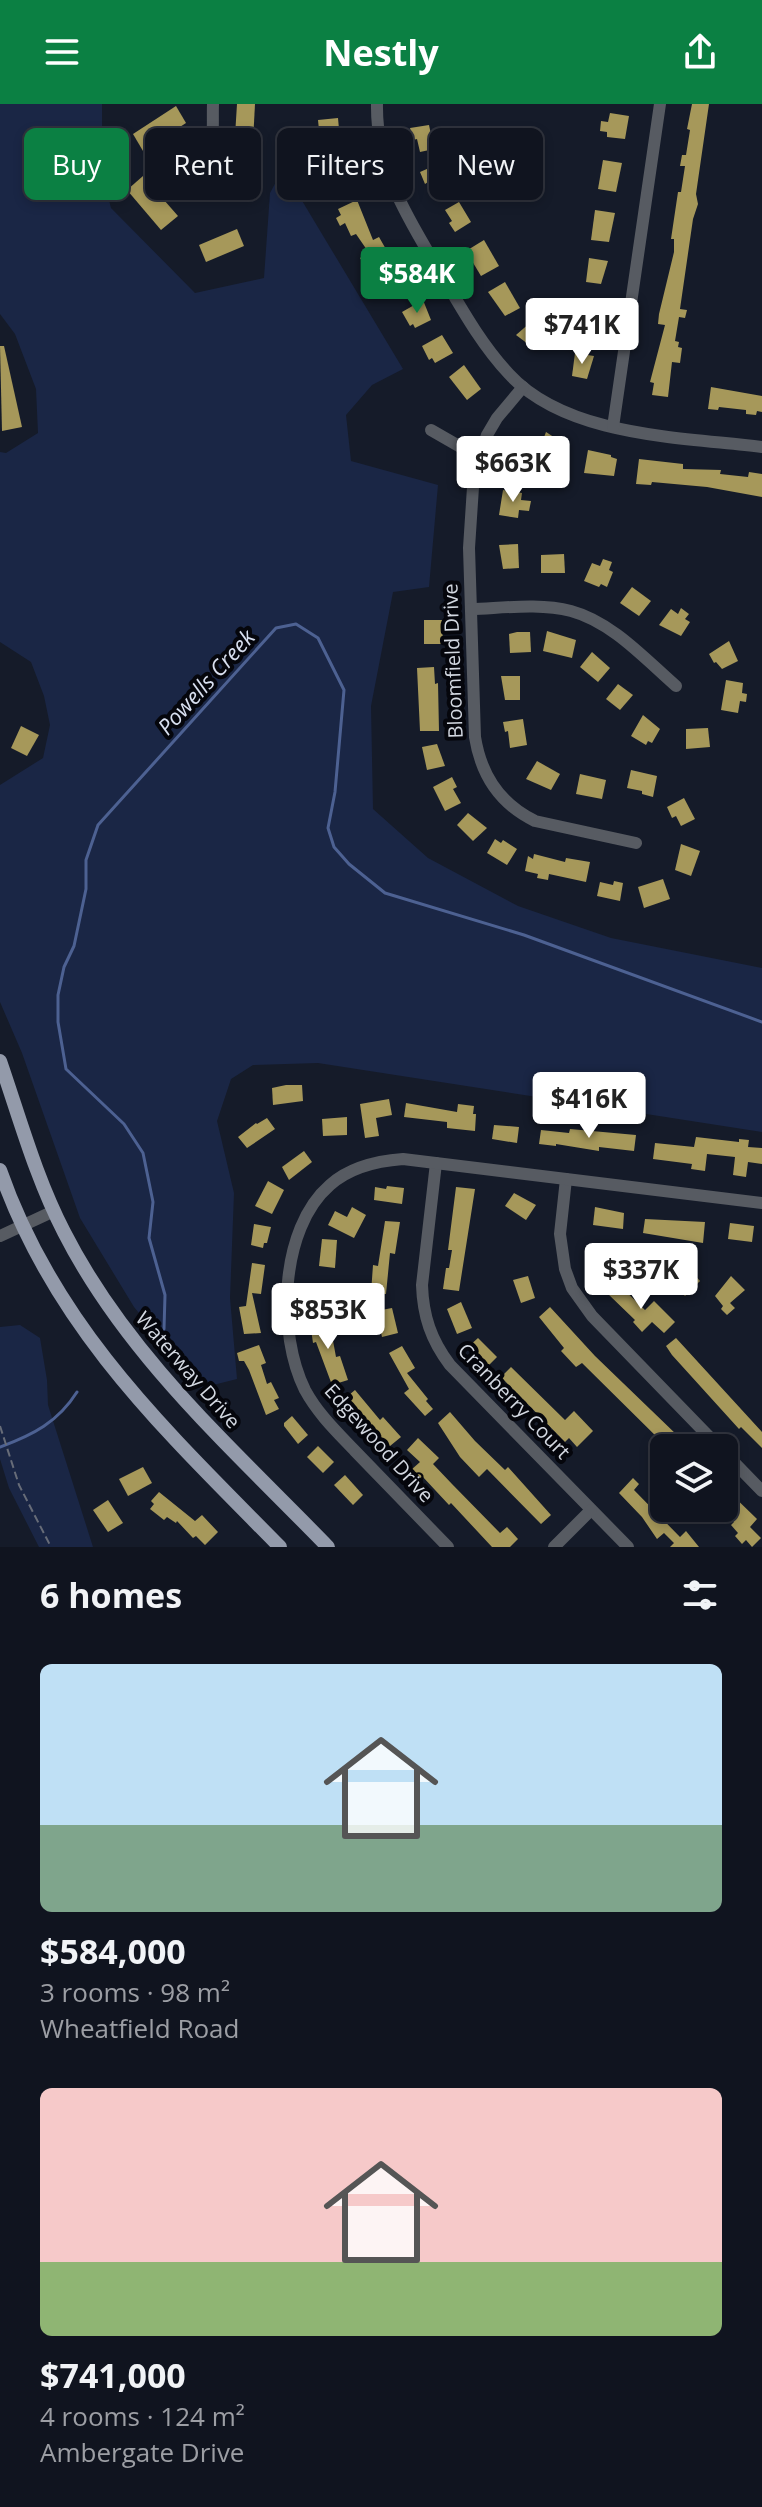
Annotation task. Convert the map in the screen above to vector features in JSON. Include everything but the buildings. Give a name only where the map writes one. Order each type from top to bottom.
[{"type":"main road","name":"Waterway Drive","points":[[0,1061],[32,1160],[54,1211],[92,1282],[144,1355],[328,1547]]},
{"type":"main road","points":[[0,1170],[22,1226],[60,1295],[120,1380],[152,1417],[280,1547]]},
{"type":"street","points":[[212,128],[213,104]]},
{"type":"street","points":[[377,104],[384,163],[403,210],[477,332],[523,387],[561,410],[613,427],[762,447]]},
{"type":"street","points":[[613,427],[660,104]]},
{"type":"street","points":[[212,130],[207,175],[196,187],[184,187],[169,171],[169,163],[212,130]]},
{"type":"street","name":"Bloomfield Drive","points":[[523,387],[497,418],[478,457],[470,510],[475,737],[478,754],[489,781],[510,806],[535,821],[636,843]]},
{"type":"street","points":[[431,430],[478,457]]},
{"type":"street","points":[[471,609],[554,608],[586,616],[615,634],[676,686]]},
{"type":"street","name":"Edgewood Drive","points":[[448,1547],[319,1412],[305,1390],[294,1360],[287,1300],[289,1274],[299,1230],[307,1214],[329,1186],[349,1172],[403,1159],[762,1203]]},
{"type":"street","name":"Cranberry Court","points":[[436,1163],[422,1285],[422,1302],[431,1336],[450,1365],[628,1547]]},
{"type":"street","points":[[566,1179],[560,1234],[565,1269],[572,1288],[592,1316],[706,1434]]},
{"type":"street","points":[[0,1236],[54,1211]]},
{"type":"street","points":[[738,1466],[762,1491]]},
{"type":"street","points":[[554,1547],[591,1510]]},
{"type":"path","points":[[0,1426],[19,1485],[51,1547]]},
{"type":"shaded area","points":[[0,104],[102,104],[102,128],[24,128],[24,200],[109,200],[111,208],[195,293],[264,278],[270,193],[277,180],[277,200],[302,200],[403,369],[372,385],[346,415],[351,461],[438,485],[429,587],[393,592],[371,706],[373,809],[428,858],[518,906],[611,938],[762,968],[762,1132],[318,1063],[253,1065],[231,1079],[217,1121],[234,1193],[230,1298],[237,1379],[201,1388],[134,1307],[80,1218],[22,1053],[0,1002],[0,785],[43,758],[50,725],[44,696],[31,662],[0,642],[0,452],[6,453],[38,433],[36,389],[15,334],[0,314]]},
{"type":"shaded area","points":[[20,1325],[40,1338],[48,1405],[93,1547],[39,1547],[9,1488],[0,1459],[0,1327]]},
{"type":"waterway","name":"Powells Creek","points":[[164,1329],[165,1295],[149,1238],[153,1202],[143,1153],[124,1124],[66,1069],[58,1022],[58,995],[64,967],[74,946],[86,889],[86,860],[98,825],[276,628],[296,624],[318,638],[344,690],[335,792],[328,828],[334,847],[349,864],[385,893],[524,935],[762,1022]]},
{"type":"waterway","name":"Powells Creek","points":[[0,1447],[44,1426],[62,1412],[77,1392]]}]
